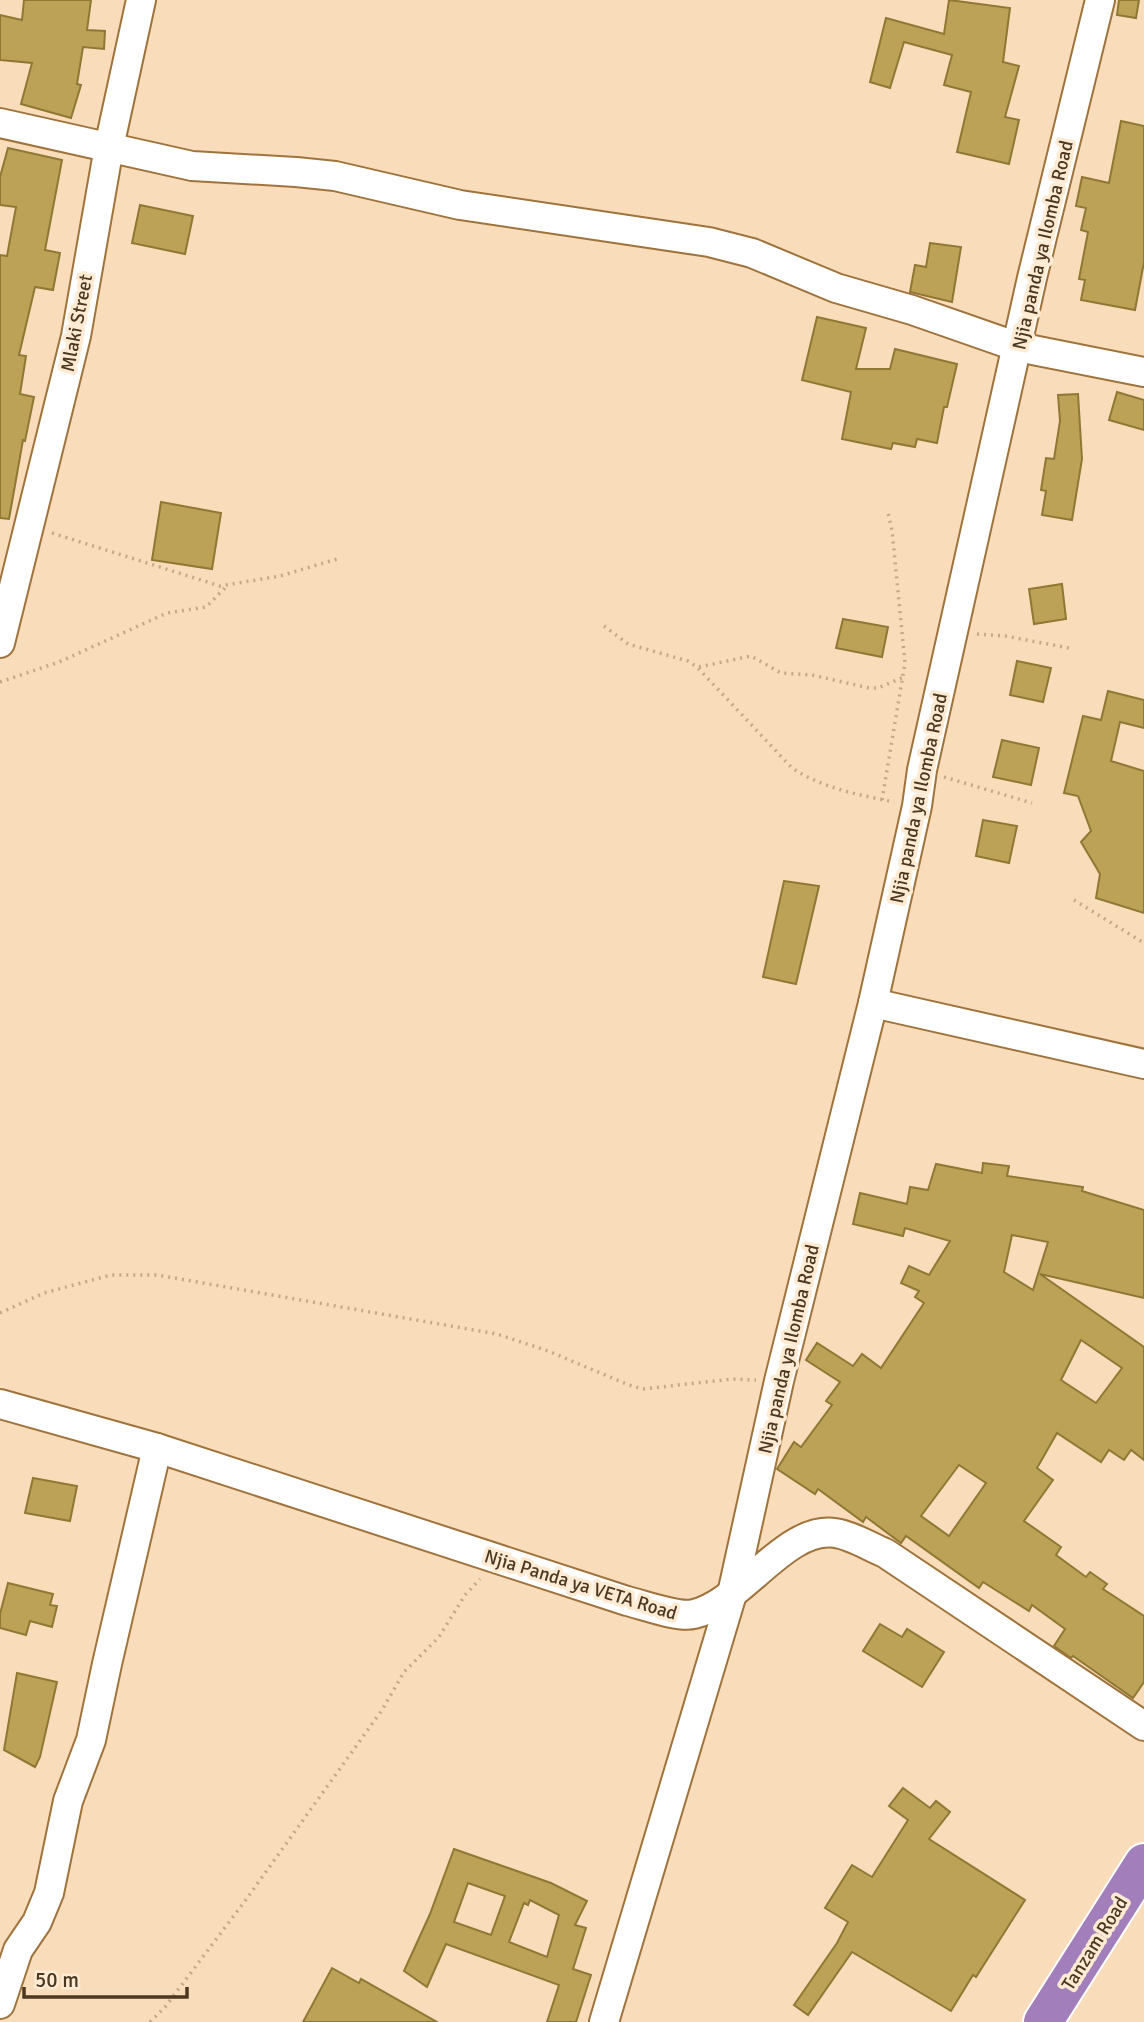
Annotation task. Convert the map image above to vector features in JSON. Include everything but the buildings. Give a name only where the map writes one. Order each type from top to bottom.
[{"type":"highway","name":"Tanzam Road","points":[[1043,2022],[1144,1863]]},
{"type":"street","name":"Mlaki Street","points":[[0,643],[76,336],[109,147],[141,0]]},
{"type":"street","name":"Njia panda ya Ilomba Road","points":[[604,2022],[732,1594],[779,1381],[873,1003],[1032,278],[1100,0]]},
{"type":"street","points":[[0,123],[192,166],[335,176],[460,205],[709,242],[752,253],[836,288],[912,310],[1018,346],[1144,372]]},
{"type":"street","points":[[873,1003],[1144,1064]]},
{"type":"street","name":"Njia Panda ya VETA Road","points":[[0,1404],[157,1448],[627,1601],[685,1615],[702,1612],[732,1594],[788,1547],[822,1533],[837,1533],[885,1553],[1144,1726]]},
{"type":"street","points":[[0,2004],[9,1948],[37,1922],[49,1893],[68,1801],[92,1740],[157,1448]]},
{"type":"path","points":[[882,800],[904,677],[905,644],[888,513]]},
{"type":"path","points":[[30,526],[211,584],[227,586],[280,576],[337,559]]},
{"type":"path","points":[[0,682],[59,662],[167,613],[206,607],[227,586]]},
{"type":"path","points":[[604,626],[628,644],[688,661],[697,667],[792,768],[830,787],[917,806]]},
{"type":"path","points":[[954,634],[1005,636],[1069,648]]},
{"type":"path","points":[[697,667],[747,656],[781,673],[812,675],[869,688],[878,688],[904,677]]},
{"type":"path","points":[[922,770],[1032,803]]},
{"type":"path","points":[[1074,900],[1144,943]]},
{"type":"path","points":[[0,1313],[44,1293],[111,1275],[157,1275],[497,1334],[643,1389],[732,1379],[779,1381]]},
{"type":"path","points":[[150,2022],[165,2007],[245,1901],[382,1710],[404,1672],[439,1637],[464,1595],[497,1559]]}]
